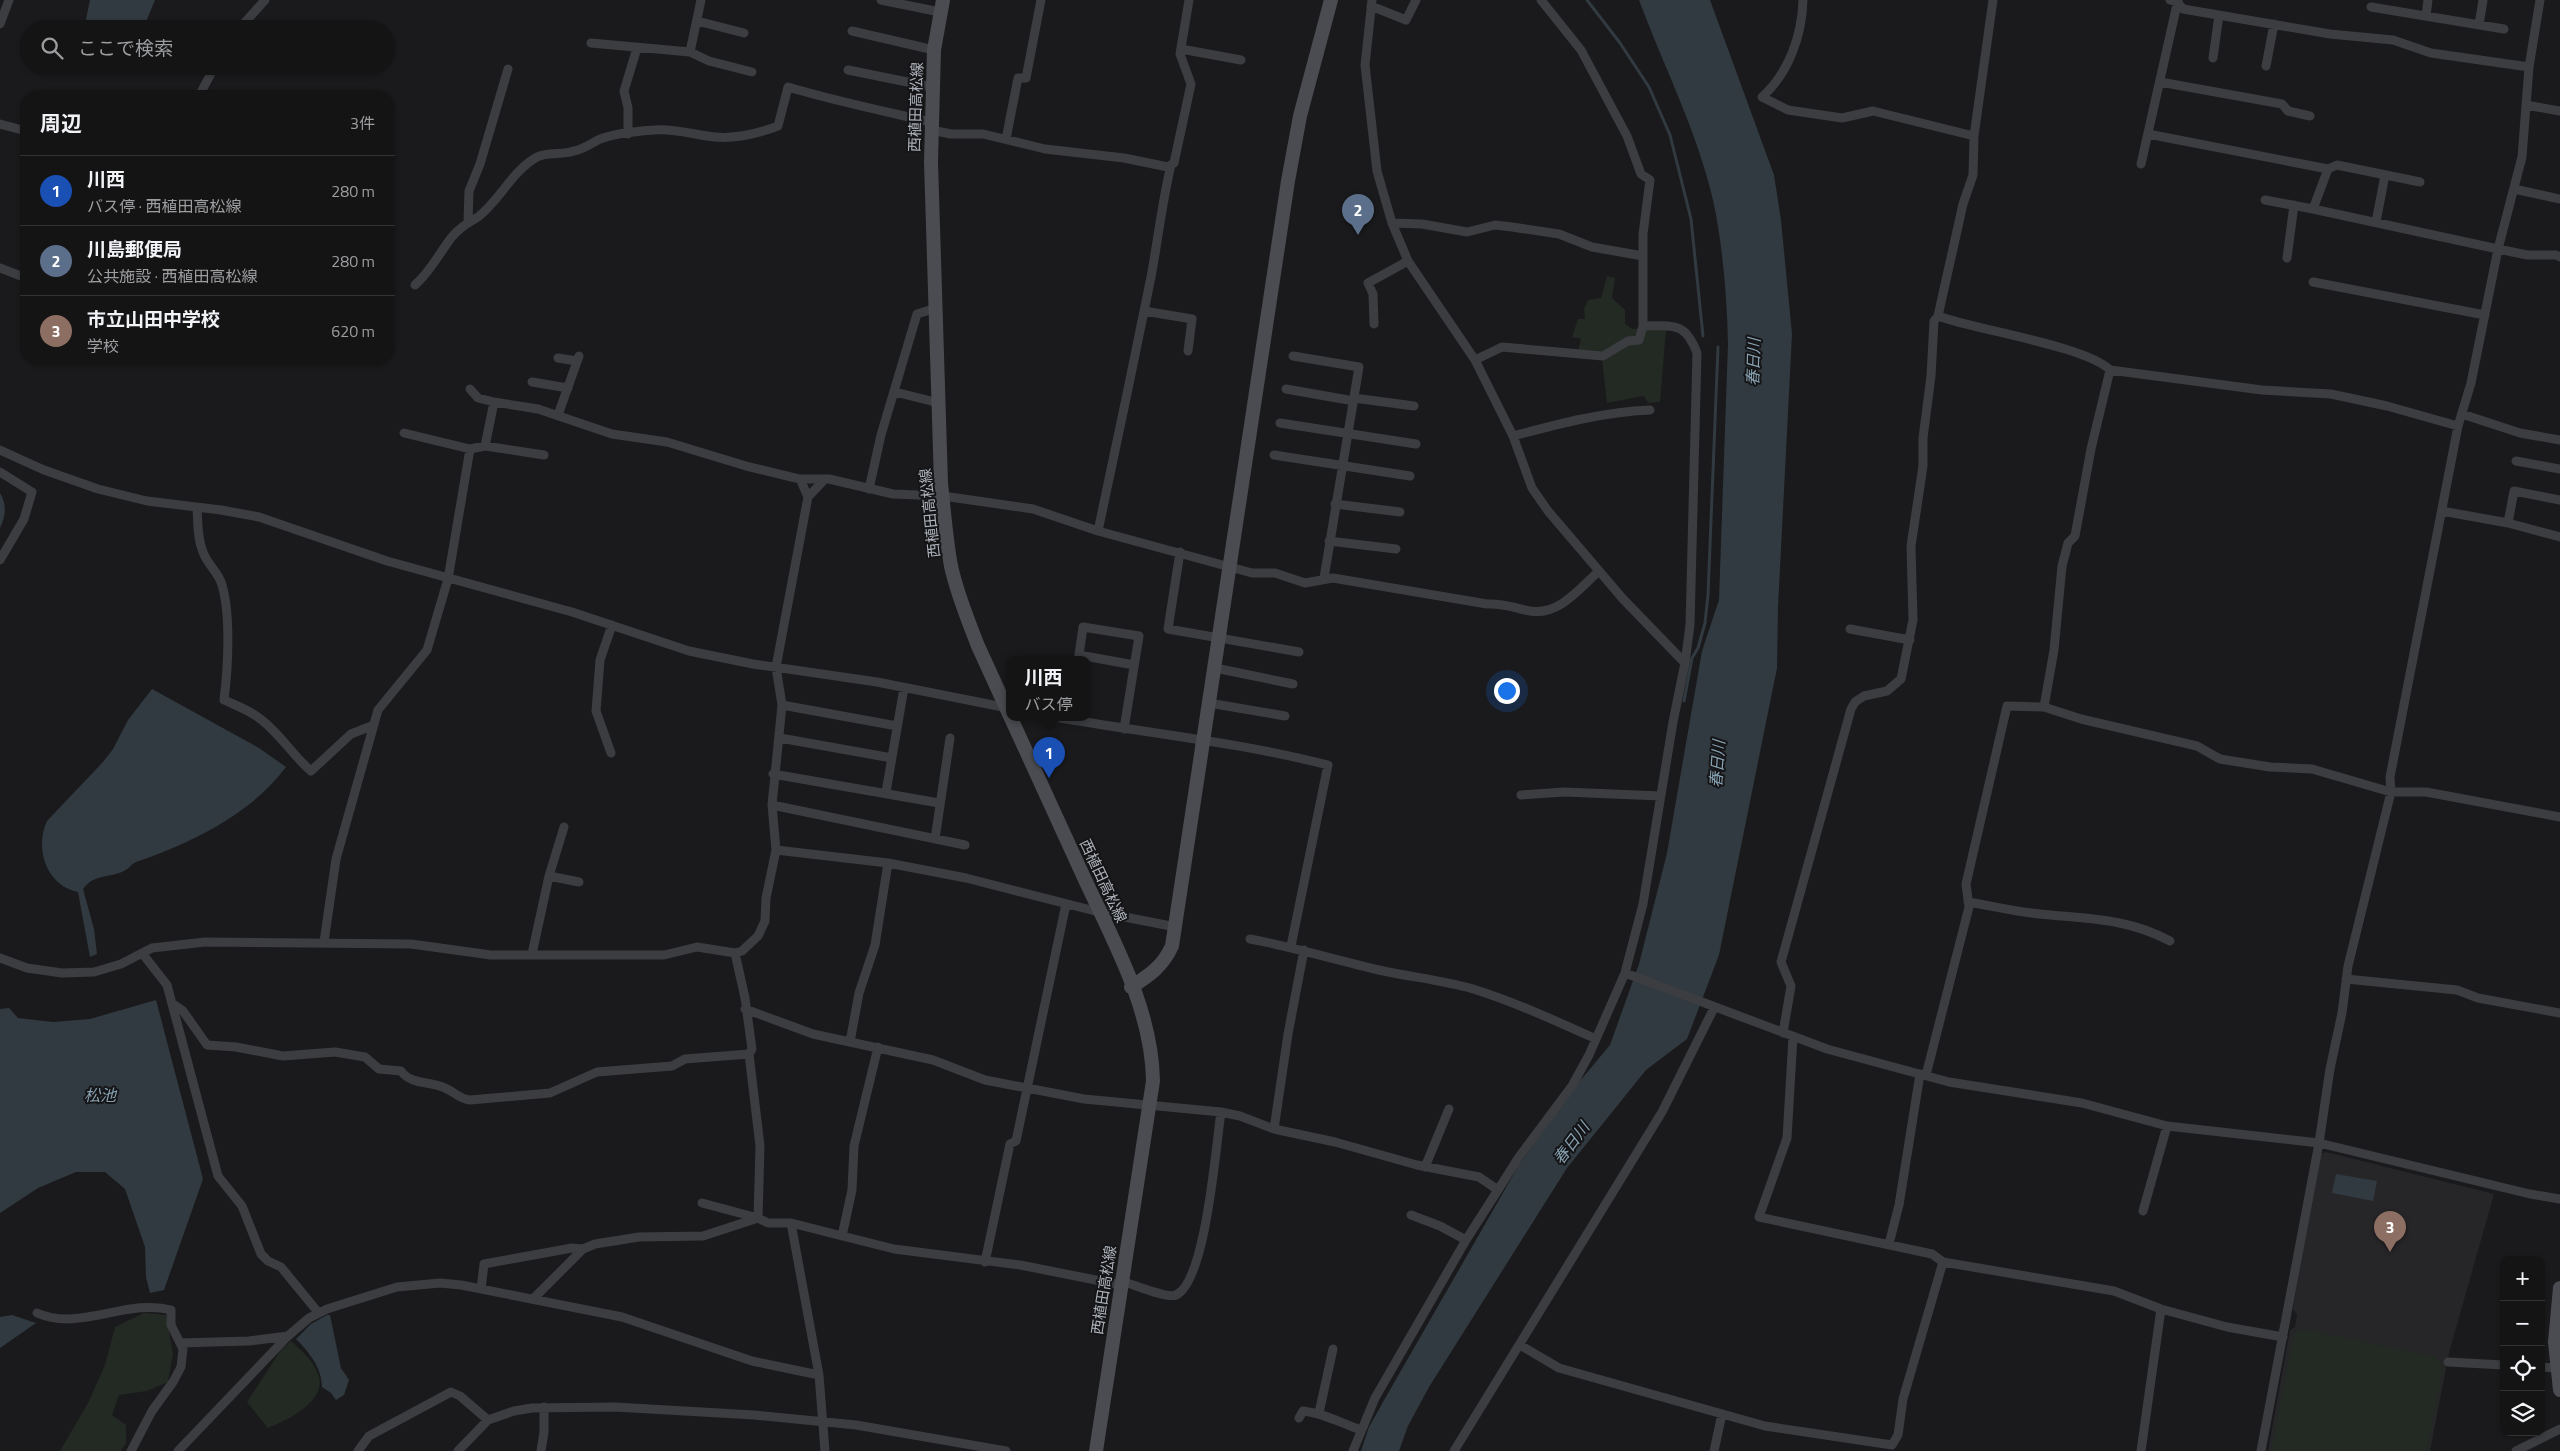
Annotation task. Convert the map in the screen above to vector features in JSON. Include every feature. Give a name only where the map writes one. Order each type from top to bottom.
[{"type":"main road","points":[[1131,987],[1154,972],[1165,960],[1172,946],[1176,927],[1288,181],[1300,116],[1331,0]]},
{"type":"main road","name":"西植田高松線","points":[[941,6],[934,50],[931,126],[943,496],[950,560],[961,603],[1006,704]]},
{"type":"main road","name":"西植田高松線","points":[[1014,721],[1099,912],[1143,1015],[1150,1039],[1153,1081],[1096,1451]]},
{"type":"main road","points":[[2560,1288],[2556,1314],[2556,1368],[2560,1390]]},
{"type":"street","points":[[0,24],[9,0]]},
{"type":"street","points":[[247,20],[265,0]]},
{"type":"street","points":[[690,52],[701,0]]},
{"type":"street","points":[[881,0],[941,6]]},
{"type":"street","points":[[1006,139],[1018,78],[1026,78],[1042,0]]},
{"type":"street","points":[[1098,531],[1160,232],[1163,195],[1171,165],[1174,163],[1191,84],[1180,54],[1189,0]]},
{"type":"street","points":[[1416,0],[1406,20],[1372,3],[1365,64],[1377,171],[1392,222],[1408,261],[1475,360],[1513,436],[1532,488],[1548,511],[1599,571],[1685,663]]},
{"type":"street","points":[[1475,360],[1502,347],[1603,356],[1628,341],[1639,340],[1644,326],[1643,234],[1650,180],[1641,174],[1627,136],[1581,50],[1541,0]]},
{"type":"street","points":[[1803,0],[1802,19],[1788,64],[1776,83],[1762,97],[1788,110],[1842,118],[1873,111],[1974,136]]},
{"type":"street","points":[[1783,1034],[1791,986],[1781,962],[1851,709],[1855,702],[1864,696],[1887,691],[1896,686],[1901,679],[1910,640],[1914,604],[1911,546],[1923,466],[1923,438],[1931,376],[1934,321],[1938,316],[1963,204],[1972,175],[1974,136],[1993,0]]},
{"type":"street","points":[[2426,16],[2428,0]]},
{"type":"street","points":[[2479,25],[2483,0]]},
{"type":"street","points":[[2261,1451],[2319,1143],[2346,979],[2391,792],[2390,777],[2458,426],[2471,383],[2498,249],[2522,157],[2528,67],[2540,0]]},
{"type":"street","points":[[2175,1],[2183,9],[2330,34],[2393,40],[2431,53],[2528,67]]},
{"type":"street","points":[[2141,164],[2160,82],[2175,1]]},
{"type":"street","points":[[2371,7],[2504,29]]},
{"type":"street","points":[[2213,58],[2219,15]]},
{"type":"street","points":[[696,21],[744,32]]},
{"type":"street","points":[[2266,66],[2274,24]]},
{"type":"street","points":[[852,31],[934,50]]},
{"type":"street","points":[[591,43],[620,44],[637,48],[690,52],[709,61],[752,72]]},
{"type":"street","points":[[628,134],[628,108],[624,90],[637,48]]},
{"type":"street","points":[[1181,49],[1241,60]]},
{"type":"street","points":[[468,221],[469,192],[480,164],[508,69]]},
{"type":"street","points":[[848,70],[932,87]]},
{"type":"street","points":[[202,90],[210,75]]},
{"type":"street","points":[[2160,82],[2282,104],[2288,111],[2310,116]]},
{"type":"street","points":[[414,285],[426,275],[439,253],[468,221],[478,217],[517,173],[538,156],[572,152],[586,148],[599,140],[655,130],[691,131],[728,137],[758,133],[778,126],[788,87],[838,102],[858,104],[952,134],[983,134],[1055,150],[1124,158],[1168,167],[1171,165]]},
{"type":"street","points":[[2526,105],[2560,111]]},
{"type":"street","points":[[0,124],[20,129]]},
{"type":"street","points":[[2148,134],[2328,169],[2337,165],[2420,182]]},
{"type":"street","points":[[2313,208],[2328,169]]},
{"type":"street","points":[[2376,222],[2385,175]]},
{"type":"street","points":[[2514,189],[2560,199]]},
{"type":"street","points":[[2265,200],[2313,208],[2527,255],[2556,255],[2560,257]]},
{"type":"street","points":[[2286,258],[2294,205]]},
{"type":"street","points":[[1392,222],[1422,224],[1467,232],[1495,225],[1512,227],[1559,234],[1592,246],[1643,256]]},
{"type":"street","points":[[1374,324],[1373,294],[1368,283],[1408,261]]},
{"type":"street","points":[[0,268],[20,276]]},
{"type":"street","points":[[2313,282],[2485,315]]},
{"type":"street","points":[[869,489],[882,435],[896,392],[917,314],[936,308]]},
{"type":"street","points":[[1144,311],[1192,319],[1188,351]]},
{"type":"street","points":[[1938,316],[1959,324],[2058,348],[2103,362],[2110,370],[2262,390],[2331,394],[2387,406],[2458,426]]},
{"type":"street","points":[[1354,1451],[1361,1430],[1376,1398],[1466,1240],[1519,1158],[1572,1086],[1627,974],[1643,904],[1690,626],[1697,352],[1692,338],[1676,326],[1644,326]]},
{"type":"street","points":[[1293,356],[1359,367],[1324,578]]},
{"type":"street","points":[[558,358],[578,358],[558,415]]},
{"type":"street","points":[[2044,707],[2054,650],[2062,566],[2068,543],[2075,536],[2091,449],[2110,370]]},
{"type":"street","points":[[532,382],[568,388]]},
{"type":"street","points":[[470,389],[478,398],[538,409],[612,434],[667,442],[746,466],[800,479],[825,479],[893,494],[943,496],[1033,509],[1098,531],[1252,572],[1275,572],[1296,582],[1305,583],[1324,578],[1487,604],[1505,603],[1542,612],[1564,602],[1599,571]]},
{"type":"street","points":[[1286,389],[1354,400],[1414,406]]},
{"type":"street","points":[[896,392],[939,403]]},
{"type":"street","points":[[485,446],[494,402]]},
{"type":"street","points":[[1513,436],[1580,419],[1622,411],[1650,410]]},
{"type":"street","points":[[2462,414],[2520,433],[2560,440]]},
{"type":"street","points":[[1280,422],[1416,444]]},
{"type":"street","points":[[404,433],[470,449],[485,446],[544,455]]},
{"type":"street","points":[[324,942],[336,859],[378,710],[427,650],[448,579],[470,449]]},
{"type":"street","points":[[0,450],[44,470],[98,489],[147,501],[259,517],[388,562],[536,602],[689,651],[1006,708]]},
{"type":"street","points":[[1274,455],[1341,467],[1410,476]]},
{"type":"street","points":[[2516,461],[2560,469]]},
{"type":"street","points":[[0,472],[32,492],[24,519],[0,560]]},
{"type":"street","points":[[800,479],[808,497]]},
{"type":"street","points":[[0,958],[27,968],[62,973],[94,972],[121,964],[152,948],[205,942],[411,944],[490,955],[664,955],[696,947],[735,953],[742,952],[758,936],[765,921],[766,898],[776,850],[772,805],[773,774],[780,738],[782,706],[776,668],[808,497],[825,479]]},
{"type":"street","points":[[2508,523],[2514,491],[2560,500]]},
{"type":"street","points":[[1335,504],[1400,512]]},
{"type":"street","points":[[197,507],[198,534],[203,553],[222,584],[226,605],[228,669],[224,700],[259,717],[296,759],[311,771],[351,734],[374,724]]},
{"type":"street","points":[[2442,511],[2508,523],[2560,537]]},
{"type":"street","points":[[1330,541],[1396,550]]},
{"type":"street","points":[[1180,552],[1168,629],[1300,652]]},
{"type":"street","points":[[611,753],[596,710],[600,660],[612,625]]},
{"type":"street","points":[[1084,656],[1079,655],[1083,627],[1139,636],[1124,729]]},
{"type":"street","points":[[1850,629],[1910,640]]},
{"type":"street","points":[[1091,657],[1134,665]]},
{"type":"street","points":[[1215,668],[1293,684]]},
{"type":"street","points":[[886,792],[904,688]]},
{"type":"street","points":[[1210,703],[1285,716]]},
{"type":"street","points":[[782,706],[898,726]]},
{"type":"street","points":[[1889,1244],[1900,1205],[1923,1075],[1969,908],[1966,884],[2007,706],[2044,707],[2081,719],[2197,746],[2220,759],[2270,767],[2312,769],[2391,792],[2426,792],[2560,817]]},
{"type":"street","points":[[1078,721],[1287,754],[1328,765],[1291,946]]},
{"type":"street","points":[[780,738],[892,758]]},
{"type":"street","points":[[935,839],[950,738]]},
{"type":"street","points":[[773,774],[886,792],[940,803]]},
{"type":"street","points":[[1521,795],[1564,792],[1661,796]]},
{"type":"street","points":[[772,805],[965,845]]},
{"type":"street","points":[[532,954],[549,876],[564,827]]},
{"type":"street","points":[[776,850],[888,864],[966,878],[1099,912],[1176,927]]},
{"type":"street","points":[[850,1042],[859,993],[875,945],[888,864]]},
{"type":"street","points":[[549,876],[579,882]]},
{"type":"street","points":[[1968,902],[2039,914],[2108,919],[2139,927],[2170,941]]},
{"type":"street","points":[[986,1262],[1010,1144],[1016,1141],[1029,1087],[1066,904]]},
{"type":"street","points":[[1250,939],[1291,946],[1381,970],[1472,989],[1528,1009],[1596,1039]]},
{"type":"street","points":[[1274,1129],[1288,1034],[1304,950]]},
{"type":"street","points":[[142,953],[167,985],[218,1176],[242,1206],[261,1254],[268,1261],[281,1267],[317,1311]]},
{"type":"street","points":[[735,953],[752,1049],[749,1054],[760,1146],[758,1218]]},
{"type":"street","points":[[1627,974],[1783,1034],[1827,1049],[1923,1075],[1988,1089],[2082,1103],[2167,1126],[2319,1143],[2530,1194],[2560,1198]]},
{"type":"street","points":[[2346,979],[2457,990],[2478,998],[2560,1012]]},
{"type":"street","points":[[172,1004],[188,1018],[207,1046],[236,1047],[283,1056],[335,1052],[365,1058],[379,1069],[401,1071],[406,1078],[445,1088],[462,1099],[470,1100],[550,1093],[597,1072],[672,1066],[685,1059],[749,1054]]},
{"type":"street","points":[[1454,1451],[1471,1420],[1520,1345],[1662,1112],[1711,1007]]},
{"type":"street","points":[[746,1009],[813,1034],[933,1060],[985,1080],[1029,1087],[1058,1095],[1148,1106],[1221,1112],[1240,1116],[1274,1129],[1335,1142],[1425,1167],[1479,1177],[1498,1190]]},
{"type":"street","points":[[1793,1037],[1787,1138],[1759,1217],[1932,1254],[1942,1262],[2114,1291],[2161,1309],[2227,1327],[2283,1337]]},
{"type":"street","points":[[842,1236],[852,1190],[854,1146],[878,1047]]},
{"type":"street","points":[[1425,1167],[1449,1109]]},
{"type":"street","points":[[702,1203],[758,1218],[768,1223],[791,1223],[894,1249],[1020,1266],[1121,1283],[1168,1295],[1176,1295],[1184,1289],[1199,1255],[1213,1179],[1221,1112]]},
{"type":"street","points":[[2143,1211],[2167,1126]]},
{"type":"street","points":[[1411,1215],[1440,1226],[1466,1240]]},
{"type":"street","points":[[532,1299],[583,1249],[595,1244],[622,1239],[703,1236],[758,1218]]},
{"type":"street","points":[[791,1223],[819,1375],[825,1451]]},
{"type":"street","points":[[481,1289],[484,1264],[572,1248],[583,1249]]},
{"type":"street","points":[[1520,1345],[1559,1368],[1722,1414],[1765,1426],[1887,1448],[1892,1445],[1898,1435],[1903,1399],[1942,1262]]},
{"type":"street","points":[[178,1451],[288,1336],[309,1318],[327,1309],[396,1287],[440,1283],[481,1289],[622,1317],[752,1361],[819,1375]]},
{"type":"street","points":[[37,1313],[50,1319],[89,1318],[131,1310],[162,1307],[171,1310],[171,1325],[183,1349],[181,1367],[173,1382],[152,1411],[131,1451]]},
{"type":"street","points":[[2141,1451],[2161,1309]]},
{"type":"street","points":[[180,1343],[249,1341],[288,1336]]},
{"type":"street","points":[[1319,1413],[1333,1349]]},
{"type":"street","points":[[2448,1362],[2500,1365]]},
{"type":"street","points":[[2545,1367],[2556,1368]]},
{"type":"street","points":[[358,1451],[370,1436],[451,1392],[460,1396],[488,1420]]},
{"type":"street","points":[[541,1451],[544,1432],[544,1407]]},
{"type":"street","points":[[458,1451],[488,1420],[514,1411],[544,1407],[615,1407],[856,1425],[1006,1451]]},
{"type":"street","points":[[1298,1418],[1303,1411],[1319,1413],[1325,1418],[1361,1430]]},
{"type":"street","points":[[1714,1451],[1722,1414]]},
{"type":"street","points":[[2516,1451],[2560,1429]]},
{"type":"shaded area","points":[[1607,276],[1615,278],[1612,298],[1625,310],[1625,324],[1632,329],[1666,329],[1660,402],[1648,403],[1644,396],[1607,403],[1601,351],[1578,350],[1581,339],[1572,337],[1578,319],[1585,319],[1584,309],[1588,300],[1601,298]]},
{"type":"shaded area","points":[[2326,1152],[2494,1194],[2449,1353],[2430,1451],[2268,1451],[2290,1330],[2295,1327],[2297,1315],[2293,1309],[2319,1155]]},
{"type":"shaded area","points":[[144,1313],[166,1315],[173,1354],[168,1382],[147,1391],[119,1395],[112,1415],[126,1425],[126,1443],[121,1451],[60,1451],[88,1403],[105,1365],[115,1327]]},
{"type":"shaded area","points":[[2302,1329],[2434,1356],[2443,1368],[2427,1451],[2271,1451],[2294,1333]]},
{"type":"shaded area","points":[[291,1341],[308,1357],[314,1366],[319,1377],[320,1386],[317,1395],[303,1409],[285,1421],[268,1428],[247,1402],[281,1350]]},
{"type":"water","points":[[90,0],[155,0],[147,20],[86,20]]},
{"type":"water","name":"春日川","points":[[1639,0],[1710,0],[1774,175],[1781,220],[1792,334],[1778,607],[1777,668],[1719,955],[1687,1039],[1646,1070],[1567,1168],[1429,1387],[1408,1426],[1399,1451],[1361,1451],[1369,1427],[1519,1165],[1569,1094],[1610,1045],[1639,964],[1667,853],[1702,651],[1719,600],[1728,344],[1722,254],[1713,200],[1698,149]]},
{"type":"water","points":[[0,493],[5,510],[0,528]]},
{"type":"water","points":[[152,689],[259,748],[286,767],[255,799],[218,825],[178,846],[136,862],[124,871],[87,884],[83,889],[94,929],[97,954],[90,957],[78,892],[58,882],[51,874],[43,854],[43,832],[47,821],[113,749],[128,720]]},
{"type":"water","name":"松池","points":[[156,1000],[203,1179],[164,1290],[150,1293],[146,1277],[145,1247],[125,1189],[105,1172],[76,1172],[38,1188],[0,1213],[0,1009],[9,1008],[18,1018],[53,1022],[90,1019]]},
{"type":"water","points":[[2336,1174],[2377,1181],[2373,1201],[2332,1193]]},
{"type":"water","points":[[12,1315],[36,1323],[0,1348],[0,1317]]},
{"type":"water","points":[[330,1315],[341,1368],[349,1380],[344,1395],[336,1400],[331,1393],[322,1387],[317,1367],[306,1349],[296,1339],[311,1324]]},
{"type":"waterway","points":[[1587,0],[1620,43],[1649,87],[1670,135],[1691,219],[1703,336]]},
{"type":"waterway","points":[[1684,701],[1692,658],[1698,648],[1705,623],[1708,595],[1718,347]]},
{"type":"place","name":"川島郵便局","points":[[1358,235]]},
{"type":"place","name":"川西","points":[[1049,778]]},
{"type":"place","name":"市立山田中学校","points":[[2390,1252]]}]
